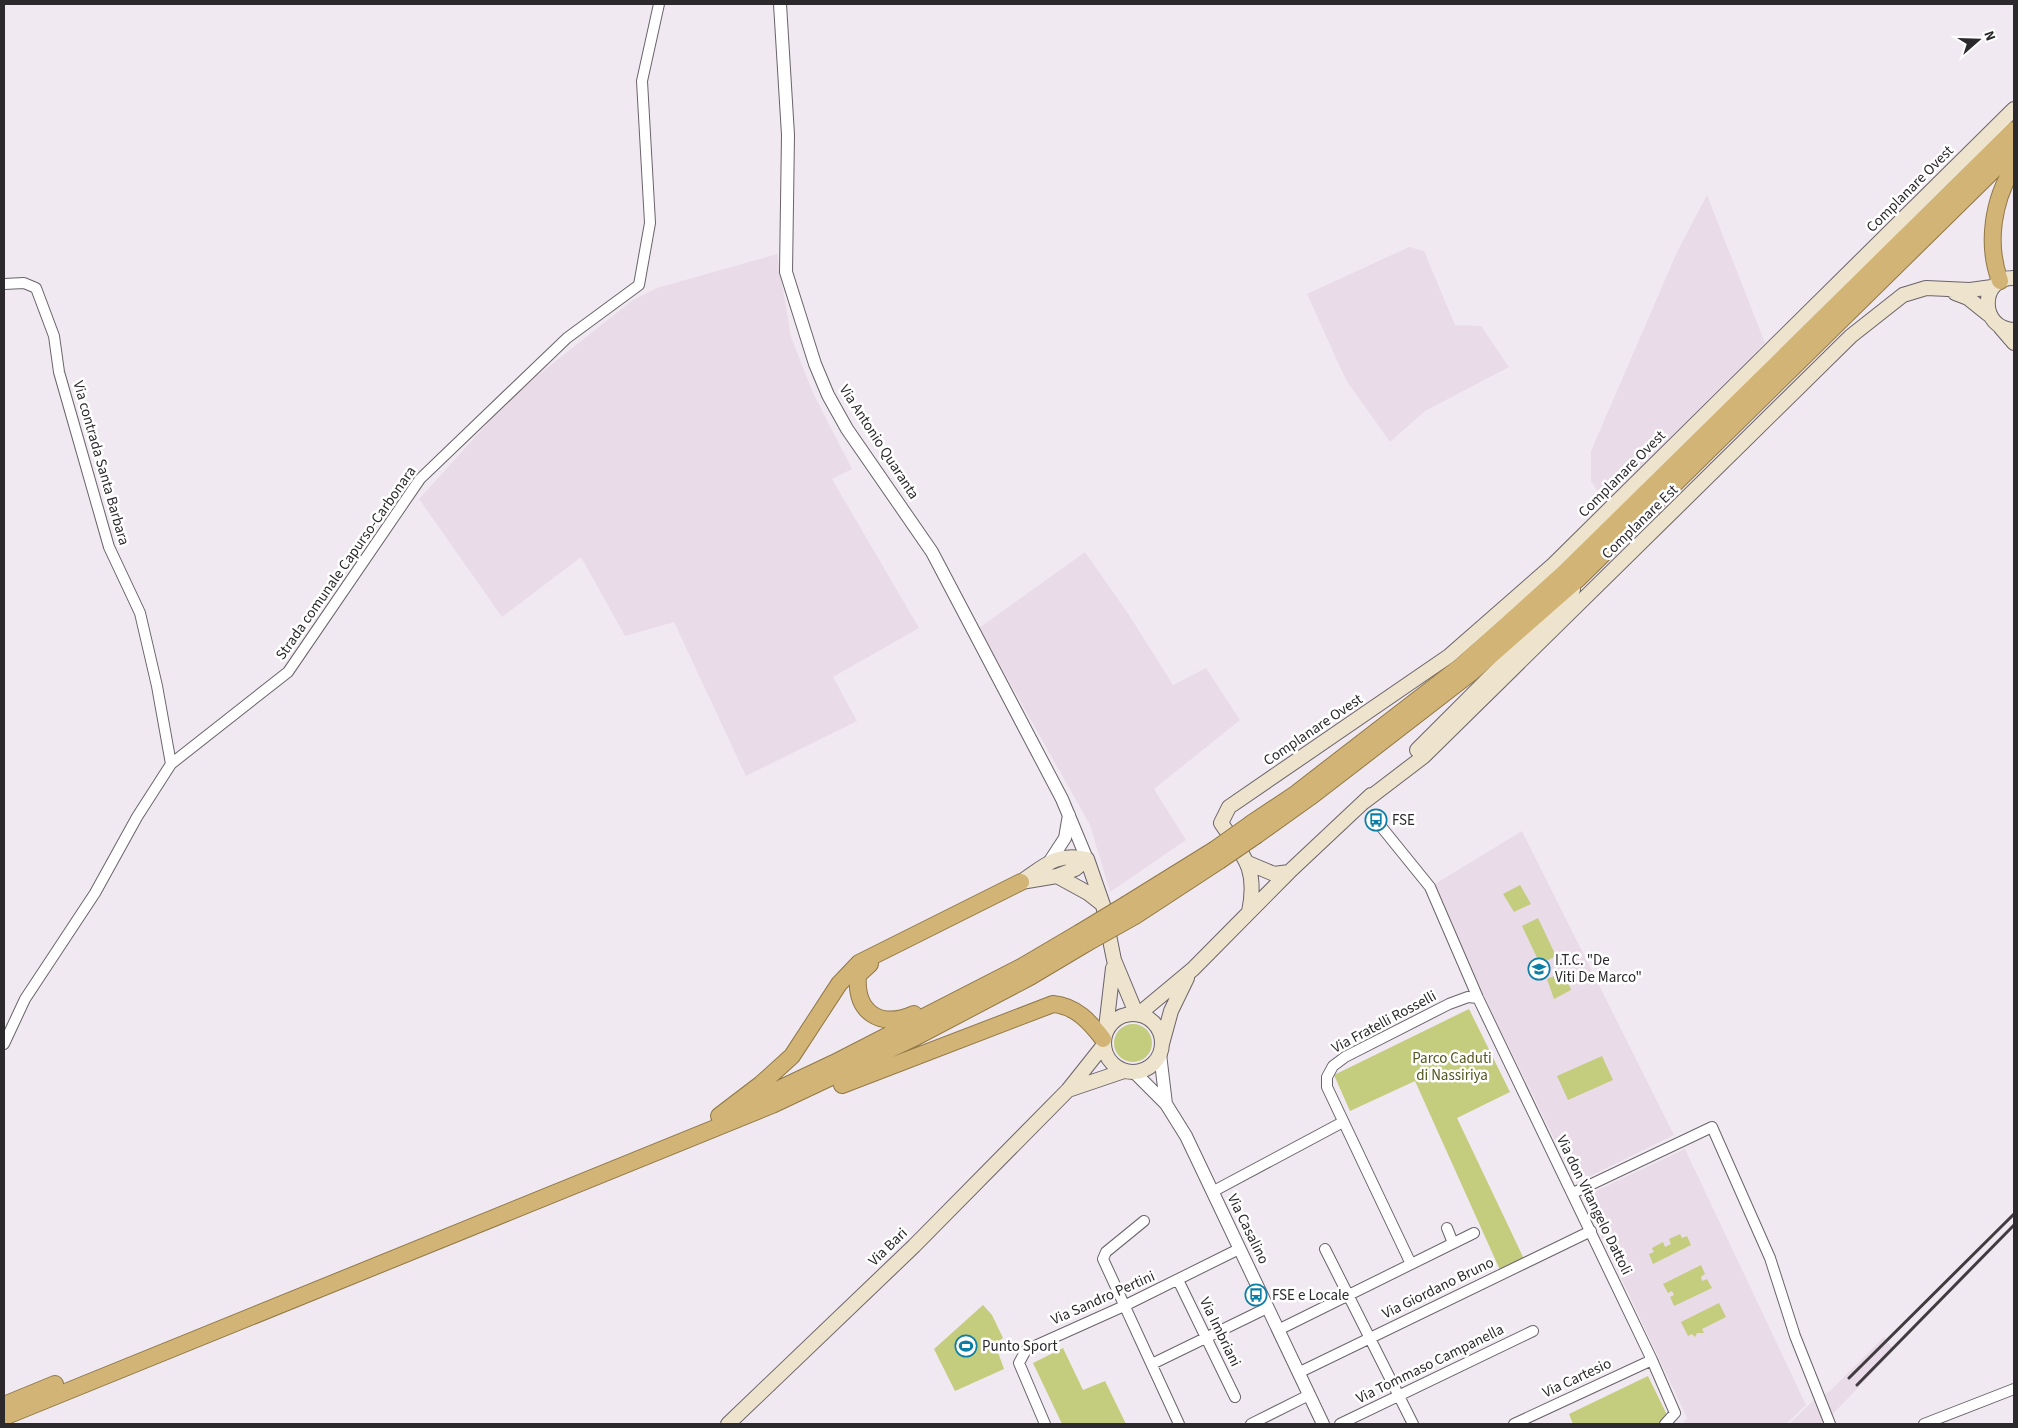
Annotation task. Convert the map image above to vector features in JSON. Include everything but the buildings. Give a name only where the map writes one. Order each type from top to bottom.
[{"type":"highway","points":[[1254,829],[1294,795],[1461,666],[1565,572],[2014,130]]},
{"type":"highway","points":[[4,1405],[719,1116],[834,1063],[992,981],[1083,938],[1131,910],[1254,829],[1313,795],[1471,673],[1590,567],[2014,150]]},
{"type":"highway","points":[[2006,279],[1993,258],[1995,212],[2004,183],[2014,167]]},
{"type":"highway","points":[[719,1116],[761,1084],[792,1056],[839,984],[858,963],[1021,882]]},
{"type":"highway","points":[[4,1417],[639,1161],[845,1073],[1030,977],[1083,938]]},
{"type":"highway","points":[[890,947],[858,975],[857,990],[864,1008],[876,1018],[900,1020],[992,981]]},
{"type":"highway","points":[[639,1161],[727,1130],[1042,1006],[1064,1005],[1082,1016],[1104,1038]]},
{"type":"main road","name":"Complanare Ovest","points":[[1248,863],[1221,822],[1229,807],[1449,656],[1554,564],[2014,109]]},
{"type":"main road","points":[[1988,314],[1987,300],[2006,279]]},
{"type":"main road","name":"Complanare Est","points":[[1364,802],[1423,757],[1851,336],[1903,295],[1926,288],[1970,290],[2006,279]]},
{"type":"main road","points":[[1948,290],[1968,298],[2008,329],[2014,343]]},
{"type":"main road","points":[[1137,1014],[1193,969],[1289,872],[1364,802],[1554,613],[1590,567]]},
{"type":"main road","points":[[1021,882],[1050,861],[1070,855],[1087,859]]},
{"type":"main road","points":[[1021,882],[1057,876],[1075,869],[1087,859]]},
{"type":"main road","points":[[1087,859],[1103,905],[1114,960],[1137,1014]]},
{"type":"main road","points":[[1248,863],[1274,874],[1289,872]]},
{"type":"main road","points":[[1248,863],[1253,885],[1249,912]]},
{"type":"main road","points":[[1057,876],[1088,893],[1103,905]]},
{"type":"main road","points":[[1114,960],[1104,1038],[1106,1055],[1114,1065],[1129,1071]]},
{"type":"main road","points":[[1068,1090],[1129,1071],[1145,1069],[1154,1063],[1161,1051],[1171,1011],[1193,969]]},
{"type":"main road","points":[[1104,1038],[1115,1020],[1126,1014],[1137,1014],[1147,1017],[1156,1025],[1161,1036],[1161,1051]]},
{"type":"main road","name":"Via Bari","points":[[728,1424],[914,1246],[1068,1090],[1104,1038]]},
{"type":"street","name":"Strada comunale Capurso-Carbonara","points":[[4,1044],[25,999],[95,893],[137,817],[171,764],[288,672],[420,479],[567,338],[639,285],[650,223],[642,81],[659,4]]},
{"type":"street","name":"Via Antonio Quaranta","points":[[780,4],[788,135],[786,272],[815,364],[828,395],[848,429],[932,552],[1069,815],[1087,859]]},
{"type":"street","name":"Via contrada Santa Barbara","points":[[4,284],[24,283],[36,288],[54,336],[59,372],[109,547],[140,613],[157,686],[171,764]]},
{"type":"street","points":[[1050,861],[1064,838],[1069,815]]},
{"type":"street","points":[[1378,824],[1430,886],[1478,998]]},
{"type":"street","name":"Via Fratelli Rosselli","points":[[1411,1264],[1327,1087],[1327,1077],[1333,1066],[1344,1057],[1449,1004],[1468,997],[1478,998]]},
{"type":"street","name":"Via don Vitangelo Dattoli","points":[[1478,998],[1652,1360],[1675,1413],[1665,1424]]},
{"type":"street","name":"Via Casalino","points":[[1161,1051],[1166,1104]]},
{"type":"street","name":"Via Casalino","points":[[1129,1071],[1166,1104],[1186,1136],[1323,1424]]},
{"type":"street","points":[[1212,1192],[1343,1122]]},
{"type":"street","points":[[1573,1193],[1712,1127],[1770,1258],[1795,1336],[1830,1424]]},
{"type":"street","points":[[1144,1221],[1106,1252],[1103,1259],[1179,1424]]},
{"type":"street","points":[[1447,1228],[1454,1242]]},
{"type":"street","name":"Via Giordano Bruno","points":[[1298,1373],[1591,1231]]},
{"type":"street","points":[[1278,1330],[1474,1233]]},
{"type":"street","name":"Via Sandro Pertini","points":[[1045,1424],[1021,1368],[1021,1356],[1026,1350],[1124,1306],[1239,1249]]},
{"type":"street","points":[[1325,1249],[1413,1424]]},
{"type":"street","name":"Via Imbriani","points":[[1178,1280],[1235,1397]]},
{"type":"street","points":[[1152,1364],[1207,1339],[1267,1308]]},
{"type":"street","name":"Via Tommaso Campanella","points":[[1340,1424],[1533,1332]]},
{"type":"street","name":"Via Cartesio","points":[[1514,1424],[1652,1360]]},
{"type":"street","points":[[1924,1424],[2014,1389]]},
{"type":"street","points":[[1251,1424],[1309,1394]]},
{"type":"shaded area","points":[[1707,195],[1765,343],[1605,502],[1591,481],[1591,451],[1677,252]]},
{"type":"shaded area","points":[[1409,247],[1424,251],[1455,325],[1481,326],[1509,367],[1425,411],[1390,442],[1346,380],[1307,294]]},
{"type":"shaded area","points":[[777,254],[791,337],[813,393],[852,469],[832,479],[919,628],[833,677],[857,721],[746,776],[674,622],[625,636],[581,557],[502,617],[419,499],[514,394],[633,300],[657,288]]},
{"type":"shaded area","points":[[1085,552],[1129,615],[1173,685],[1206,668],[1240,720],[1154,789],[1186,840],[1110,892],[1090,825],[979,628]]},
{"type":"shaded area","points":[[1522,831],[1674,1135],[1576,1183],[1430,887]]},
{"type":"shaded area","points":[[1685,1149],[1806,1405],[1786,1424],[1682,1424],[1687,1418],[1583,1197]]},
{"type":"shaded area","points":[[1884,1337],[1894,1350],[1831,1416],[1827,1424],[1789,1424],[1815,1399],[1830,1391]]},
{"type":"green space","points":[[1520,885],[1531,904],[1514,912],[1503,894]]},
{"type":"green space","points":[[1538,918],[1556,956],[1540,964],[1522,926]]},
{"type":"green space","points":[[1564,972],[1571,990],[1554,999],[1547,979]]},
{"type":"green space","name":"Parco Caduti di Nassiriya","points":[[1469,1009],[1510,1092],[1457,1118],[1524,1259],[1500,1270],[1415,1081],[1350,1111],[1334,1075]]},
{"type":"green space","points":[[1133,1024],[1146,1030],[1152,1043],[1146,1056],[1133,1062],[1120,1056],[1114,1043],[1120,1030]]},
{"type":"green space","points":[[1602,1056],[1613,1080],[1568,1100],[1557,1076]]},
{"type":"green space","points":[[1680,1234],[1682,1238],[1687,1236],[1691,1245],[1653,1264],[1649,1254],[1654,1252],[1652,1248],[1663,1242],[1665,1247],[1671,1244],[1669,1239]]},
{"type":"green space","points":[[1701,1265],[1705,1274],[1701,1277],[1702,1281],[1707,1279],[1712,1288],[1674,1306],[1670,1297],[1674,1295],[1672,1291],[1668,1293],[1663,1284]]},
{"type":"green space","points":[[1719,1303],[1726,1317],[1702,1329],[1704,1333],[1697,1333],[1695,1337],[1692,1334],[1688,1336],[1681,1322]]},
{"type":"green space","name":"Punto Sport","points":[[983,1305],[992,1315],[1003,1338],[995,1344],[1004,1369],[955,1391],[934,1349]]},
{"type":"green space","points":[[1063,1348],[1083,1390],[1105,1381],[1126,1424],[1062,1424],[1033,1363]]},
{"type":"green space","points":[[1648,1376],[1668,1417],[1660,1424],[1573,1424],[1569,1414]]},
{"type":"railway","points":[[1849,1378],[2014,1214]]},
{"type":"railway","points":[[1857,1385],[2014,1225]]},
{"type":"place","name":"FSE","points":[[1376,820]]},
{"type":"place","name":"I.T.C. \"De Viti De Marco\"","points":[[1539,969]]},
{"type":"place","name":"FSE e Locale","points":[[1256,1295]]},
{"type":"place","name":"Punto Sport","points":[[966,1346]]}]
